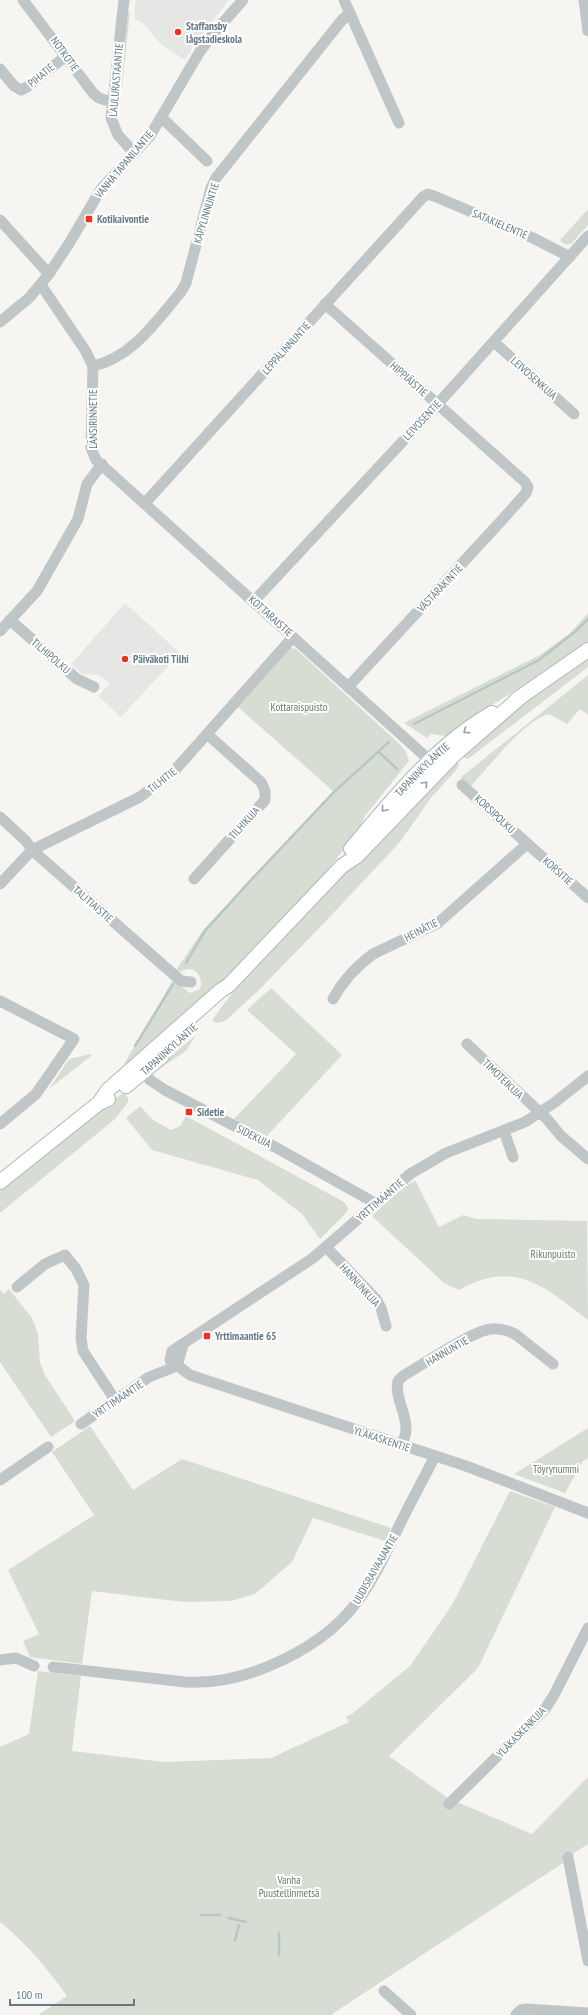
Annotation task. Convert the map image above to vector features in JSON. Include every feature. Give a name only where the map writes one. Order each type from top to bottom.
[{"type":"main road","name":"TAPANINKYLÄNTIE","points":[[0,1182],[99,1103],[108,1090],[140,1070],[229,985],[342,866],[349,852],[391,801],[435,764],[467,730],[523,696],[588,650]]},
{"type":"street","name":"NOTKOTIE","points":[[22,0],[93,93],[99,98],[112,102]]},
{"type":"street","name":"LAULURASTAANTIE","points":[[124,0],[111,118],[114,128],[134,152]]},
{"type":"street","name":"VANHA TAPANILANTIE","points":[[0,322],[30,298],[49,274],[70,242],[101,189],[150,136],[199,53],[213,34],[243,0]]},
{"type":"street","points":[[344,0],[399,123]]},
{"type":"street","points":[[584,0],[588,30]]},
{"type":"street","name":"KÄPYLINNUNTIE","points":[[93,366],[106,363],[140,340],[181,292],[186,283],[211,188],[216,178],[342,20],[350,13]]},
{"type":"street","name":"PIHATIE","points":[[0,69],[14,86],[20,90],[27,88],[66,56]]},
{"type":"street","points":[[162,117],[207,161]]},
{"type":"street","name":"SATAKIELENTIE","points":[[428,194],[521,233],[570,256]]},
{"type":"street","name":"LEPPÄLINNUNTIE","points":[[145,503],[325,304],[423,197],[428,194]]},
{"type":"street","points":[[0,220],[49,274]]},
{"type":"street","name":"LEIVOSENTIE","points":[[254,601],[494,342],[588,236]]},
{"type":"street","name":"LÄNSIRINNETIE","points":[[0,631],[37,591],[57,559],[78,519],[85,489],[102,464],[93,456],[91,448],[93,366],[86,350],[41,284]]},
{"type":"street","name":"HIPPIÄISTIE","points":[[325,304],[525,482],[528,487]]},
{"type":"street","name":"LEIVOSENKUJA","points":[[494,342],[574,414]]},
{"type":"street","name":"KOTTARAISTIE","points":[[102,464],[435,764]]},
{"type":"street","name":"VÄSTÄRÄKINTIE","points":[[348,687],[502,520],[526,493],[528,487]]},
{"type":"street","name":"TILHIPOLKU","points":[[10,620],[77,679],[94,687]]},
{"type":"street","name":"TILHITIE","points":[[0,884],[32,850],[140,797],[176,770],[293,636]]},
{"type":"street","name":"TILHIKUJA","points":[[194,879],[265,800],[265,791],[261,782],[207,734]]},
{"type":"street","name":"KORSIPOLKU","points":[[462,785],[527,844]]},
{"type":"street","name":"TALITIAISTIE","points":[[0,817],[26,841],[32,850],[181,981],[191,982]]},
{"type":"street","name":"KORSITIE","points":[[527,844],[588,898]]},
{"type":"street","name":"HEINÄTIE","points":[[333,999],[339,987],[365,960],[438,922],[527,844]]},
{"type":"street","points":[[0,1001],[74,1039],[36,1094],[0,1124]]},
{"type":"street","name":"TIMOTEIKUJA","points":[[467,1044],[561,1136],[588,1159]]},
{"type":"street","name":"SIDEKUJA","points":[[140,1070],[165,1090],[276,1147],[375,1203]]},
{"type":"street","name":"YRTTIMAANTIE","points":[[81,1424],[150,1377],[177,1366],[170,1360],[172,1351],[326,1247],[404,1179],[434,1160],[475,1141],[504,1131],[540,1114],[588,1076]]},
{"type":"street","points":[[504,1131],[513,1157]]},
{"type":"street","name":"HANNUNKUJA","points":[[326,1247],[376,1299],[381,1308],[386,1326]]},
{"type":"street","points":[[17,1287],[45,1264],[65,1255],[76,1269],[84,1285],[80,1338],[83,1352],[115,1400]]},
{"type":"street","name":"HANNUNTIE","points":[[402,1445],[406,1430],[398,1389],[398,1381],[403,1376],[477,1334],[491,1329],[508,1331],[515,1334],[553,1364]]},
{"type":"street","name":"YLÄKASKENTIE","points":[[177,1366],[190,1375],[502,1479],[588,1513]]},
{"type":"street","points":[[0,1480],[48,1447]]},
{"type":"street","name":"UUDISRAIVAAJANTIE","points":[[53,1667],[202,1683],[241,1676],[290,1657],[313,1643],[340,1621],[363,1594],[390,1547],[435,1456]]},
{"type":"street","name":"YLÄKASKENKUJA","points":[[449,1804],[545,1709],[554,1695],[588,1628]]},
{"type":"street","points":[[0,1660],[16,1658],[34,1666]]},
{"type":"street","points":[[568,1857],[588,1961]]},
{"type":"street","points":[[384,1991],[411,2015]]},
{"type":"street","points":[[516,2015],[521,2010],[526,2009],[588,2012]]},
{"type":"shaded area","name":"Staffansby lågstadieskola","points":[[136,0],[229,0],[197,41],[185,60],[161,44],[144,24],[134,18]]},
{"type":"shaded area","name":"Päiväkoti Tilhi","points":[[125,603],[180,653],[121,717],[98,696],[110,683],[99,675],[82,674],[71,664]]},
{"type":"green space","points":[[130,12],[122,88],[120,90],[128,13]]},
{"type":"green space","points":[[588,209],[588,225],[571,244],[564,244],[560,240]]},
{"type":"green space","points":[[588,613],[588,642],[545,672],[482,711],[446,736],[431,734],[427,738],[404,723],[540,655],[569,634]]},
{"type":"green space","name":"Kottaraispuisto","points":[[290,648],[296,649],[392,737],[405,750],[409,761],[365,816],[358,831],[320,880],[251,955],[195,1009],[128,1068],[124,1064],[173,980],[190,993],[200,989],[201,982],[195,971],[188,969],[175,972],[203,930],[333,791],[238,707]]},
{"type":"green space","points":[[588,659],[588,667],[472,756],[467,759],[461,755],[531,697]]},
{"type":"green space","points":[[588,675],[588,715],[580,709],[567,724],[549,714],[528,726],[517,735],[470,787],[460,778]]},
{"type":"green space","points":[[456,760],[459,765],[457,769],[430,799],[400,842],[259,990],[225,1021],[217,1023],[214,1022],[213,1019],[223,1005],[257,965]]},
{"type":"green space","points":[[271,988],[342,1055],[266,1137],[233,1120],[296,1054],[247,1010]]},
{"type":"green space","points":[[196,1035],[186,1051],[160,1068],[165,1061]]},
{"type":"green space","points":[[91,1054],[91,1056],[49,1089],[69,1059]]},
{"type":"green space","points":[[124,1092],[128,1098],[128,1102],[115,1119],[0,1213],[0,1189]]},
{"type":"green space","points":[[140,1106],[153,1120],[171,1130],[180,1126],[186,1116],[344,1202],[348,1208],[347,1212],[320,1239],[302,1214],[258,1180],[152,1150],[126,1118]]},
{"type":"green space","name":"Rikunpuisto","points":[[415,1180],[439,1227],[463,1215],[477,1219],[587,1221],[588,1320],[542,1287],[513,1277],[497,1277],[479,1281],[459,1290],[444,1283],[372,1216],[394,1195]]},
{"type":"green space","points":[[0,1289],[3,1294],[9,1289],[32,1318],[38,1334],[40,1363],[45,1375],[75,1421],[51,1437],[0,1362]]},
{"type":"green space","points":[[90,1426],[133,1490],[182,1459],[391,1528],[385,1541],[313,1518],[292,1562],[255,1594],[231,1601],[184,1602],[92,1591],[82,1664],[30,1657],[23,1641],[39,1634],[8,1570],[94,1515],[52,1452]]},
{"type":"green space","name":"Töyrynummi","points":[[588,1428],[588,1458],[583,1461],[565,1493],[514,1474]]},
{"type":"green space","name":"Vanha Puustellinmetsä","points":[[510,1491],[555,1507],[478,1668],[389,1756],[448,1798],[532,1834],[588,1777],[588,1844],[571,1855],[566,1861],[332,2014],[333,2015],[38,2015],[67,1996],[36,1957],[0,1922],[0,1747],[29,1734],[38,1671],[81,1676],[72,1751],[164,1762],[271,1758],[349,1722],[346,1717],[353,1713],[410,1666],[452,1605]]},
{"type":"waterway","points":[[414,724],[539,660],[576,631],[588,619]]},
{"type":"waterway","points":[[186,963],[205,931],[250,881],[334,792],[389,742]]},
{"type":"waterway","points":[[379,752],[397,769]]},
{"type":"waterway","points":[[135,1046],[173,984]]},
{"type":"waterway","points":[[201,1915],[220,1915]]},
{"type":"waterway","points":[[229,1918],[246,1922]]},
{"type":"waterway","points":[[235,1940],[239,1925]]},
{"type":"waterway","points":[[279,1933],[279,1955]]},
{"type":"place","name":"Staffansby lågstadieskola","points":[[178,32]]},
{"type":"place","name":"Kotikaivontie","points":[[89,219]]},
{"type":"place","name":"Päiväkoti Tilhi","points":[[125,659]]},
{"type":"place","name":"Sidetie","points":[[189,1112]]},
{"type":"place","name":"Yrttimaantie 65","points":[[207,1336]]}]
